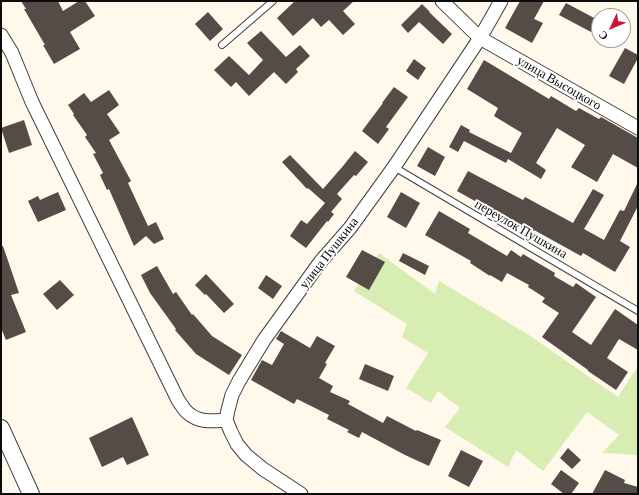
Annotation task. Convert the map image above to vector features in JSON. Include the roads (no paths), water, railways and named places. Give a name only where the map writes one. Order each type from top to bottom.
[{"type":"street","name":"улица Высоцкого","points":[[442,1],[480,38],[638,128]]},
{"type":"street","name":"улица Пушкина","points":[[226,420],[232,395],[264,340],[321,261],[350,228],[394,167],[480,38],[501,1]]},
{"type":"street","points":[[1,35],[12,53],[32,102],[178,400],[188,413],[198,419],[211,422],[226,420],[230,432],[246,455],[263,469],[301,494]]},
{"type":"street","points":[[1,428],[31,494]]},
{"type":"lane","points":[[222,45],[273,1]]},
{"type":"lane","name":"переулок Пушкина","points":[[394,167],[638,311]]}]
